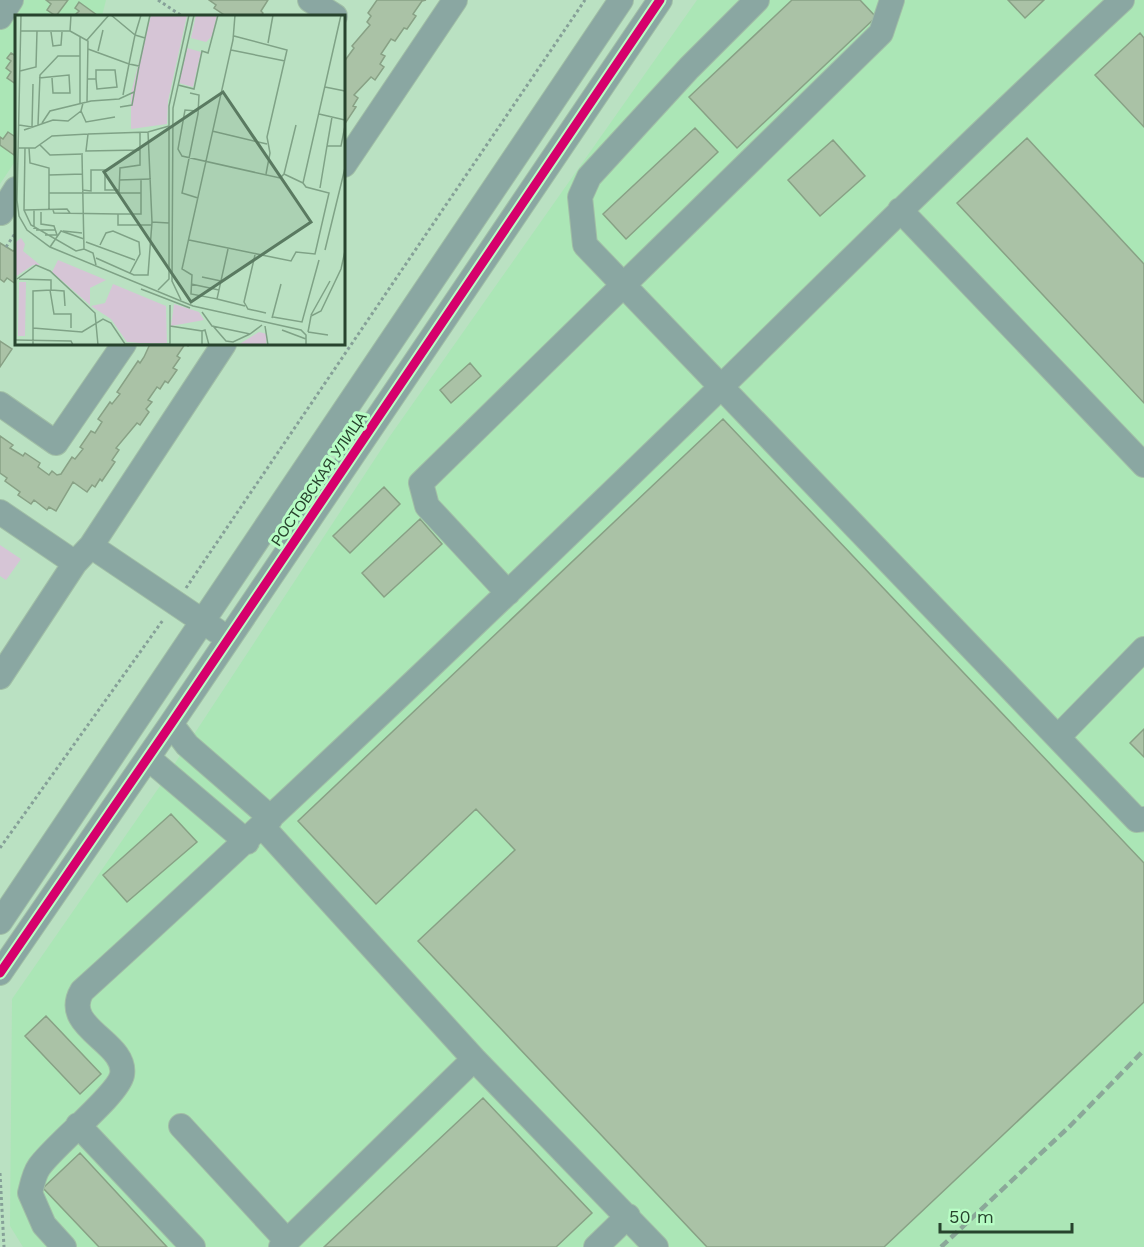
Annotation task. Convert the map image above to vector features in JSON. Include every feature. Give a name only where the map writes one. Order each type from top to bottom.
[{"type":"street","points":[[0,17],[11,0]]},
{"type":"street","points":[[310,0],[335,15]]},
{"type":"street","points":[[338,15],[350,0]]},
{"type":"street","points":[[345,164],[455,0]]},
{"type":"street","name":"РОСТОВСКАЯ УЛИЦА","points":[[0,922],[621,0]]},
{"type":"street","name":"РОСТОВСКАЯ УЛИЦА","points":[[0,973],[229,639],[660,0]]},
{"type":"street","points":[[757,0],[689,68],[589,177],[580,196],[585,245],[1059,736],[1137,820],[1144,819]]},
{"type":"street","points":[[64,1247],[44,1225],[30,1193],[37,1169],[115,1089],[122,1074],[119,1060],[77,1012],[76,1001],[82,991],[260,829],[508,593],[722,386],[994,117],[1122,0]]},
{"type":"street","points":[[508,593],[427,506],[421,483],[881,33],[887,3]]},
{"type":"street","points":[[0,177],[15,188]]},
{"type":"street","points":[[6,216],[15,192]]},
{"type":"street","points":[[900,210],[1144,465]]},
{"type":"street","points":[[0,404],[56,443],[123,345]]},
{"type":"street","points":[[0,677],[223,345]]},
{"type":"street","points":[[0,512],[175,603],[229,639]]},
{"type":"street","points":[[1059,736],[1144,649]]},
{"type":"street","points":[[171,724],[260,829],[474,1059],[656,1247]]},
{"type":"street","points":[[148,758],[260,829]]},
{"type":"street","points":[[181,1126],[284,1244],[474,1059]]},
{"type":"street","points":[[78,1125],[193,1247]]},
{"type":"street","points":[[596,1247],[628,1216]]},
{"type":"path","points":[[158,0],[180,15]]},
{"type":"path","points":[[0,848],[175,603],[585,0]]},
{"type":"path","points":[[6,247],[15,234]]},
{"type":"path","points":[[0,1173],[4,1247]]},
{"type":"shaded area","points":[[0,0],[106,0],[102,15],[15,15],[15,162],[0,184]]},
{"type":"shaded area","points":[[697,0],[1144,0],[1144,1247],[23,1247],[10,1226],[12,999],[160,786],[390,436]]},
{"type":"shaded area","points":[[0,545],[21,559],[6,580],[0,576]]},
{"type":"building","points":[[46,0],[68,0],[57,15],[47,10],[51,4]]},
{"type":"building","points":[[209,0],[268,0],[261,11],[262,15],[224,15],[214,8],[216,5]]},
{"type":"building","points":[[377,0],[426,0],[422,1],[413,14],[416,16],[407,29],[404,28],[395,41],[391,39],[381,54],[385,56],[380,64],[384,67],[375,80],[371,77],[354,95],[358,98],[353,106],[356,107],[346,122],[345,58],[370,25],[367,22],[371,16],[368,13]]},
{"type":"building","points":[[792,0],[860,0],[876,17],[737,148],[689,97]]},
{"type":"building","points":[[1008,0],[1044,0],[1025,18]]},
{"type":"building","points":[[79,2],[97,15],[75,15],[79,11],[75,8]]},
{"type":"building","points":[[1140,33],[1144,38],[1144,127],[1095,75]]},
{"type":"building","points":[[11,53],[15,55],[15,83],[7,78],[11,72],[6,68],[11,61],[7,58]]},
{"type":"building","points":[[695,128],[718,152],[626,239],[603,214]]},
{"type":"building","points":[[8,132],[14,136],[15,134],[14,155],[0,145],[0,137],[3,139]]},
{"type":"building","points":[[1027,138],[1144,264],[1144,403],[957,203]]},
{"type":"building","points":[[833,140],[865,176],[820,216],[788,180]]},
{"type":"building","points":[[0,243],[13,251],[15,250],[15,283],[7,278],[4,282],[0,279]]},
{"type":"building","points":[[0,341],[12,349],[0,367]]},
{"type":"building","points":[[150,345],[184,345],[177,356],[180,358],[173,368],[177,370],[168,383],[165,381],[160,389],[157,387],[148,400],[152,402],[146,409],[149,412],[140,425],[137,423],[116,448],[119,450],[112,460],[115,462],[102,481],[100,479],[95,487],[92,485],[87,492],[73,482],[56,511],[49,507],[47,510],[34,500],[31,504],[18,495],[20,492],[5,481],[7,478],[0,473],[0,436],[13,445],[10,448],[23,456],[25,453],[40,463],[38,467],[49,475],[52,471],[57,475],[61,474],[72,457],[75,459],[83,449],[80,447],[91,431],[95,433],[102,422],[98,419],[110,402],[112,404],[120,394],[117,392],[138,361],[140,363]]},
{"type":"building","points":[[470,363],[481,376],[451,403],[440,390]]},
{"type":"building","points":[[723,419],[1144,863],[1144,1002],[884,1247],[707,1247],[418,941],[515,850],[476,809],[376,904],[298,821]]},
{"type":"building","points":[[384,487],[400,504],[350,553],[333,536]]},
{"type":"building","points":[[420,519],[442,544],[384,597],[362,573]]},
{"type":"building","points":[[1144,729],[1144,757],[1130,743]]},
{"type":"building","points":[[171,814],[197,842],[127,902],[103,875]]},
{"type":"building","points":[[46,1016],[101,1074],[80,1094],[25,1036]]},
{"type":"building","points":[[483,1098],[592,1213],[556,1247],[324,1247]]},
{"type":"building","points":[[80,1153],[167,1247],[99,1247],[43,1188]]},
{"type":"railway","points":[[941,1247],[1070,1126],[1144,1050]]},
{"type":"cycle path","points":[[0,973],[660,0]]}]
